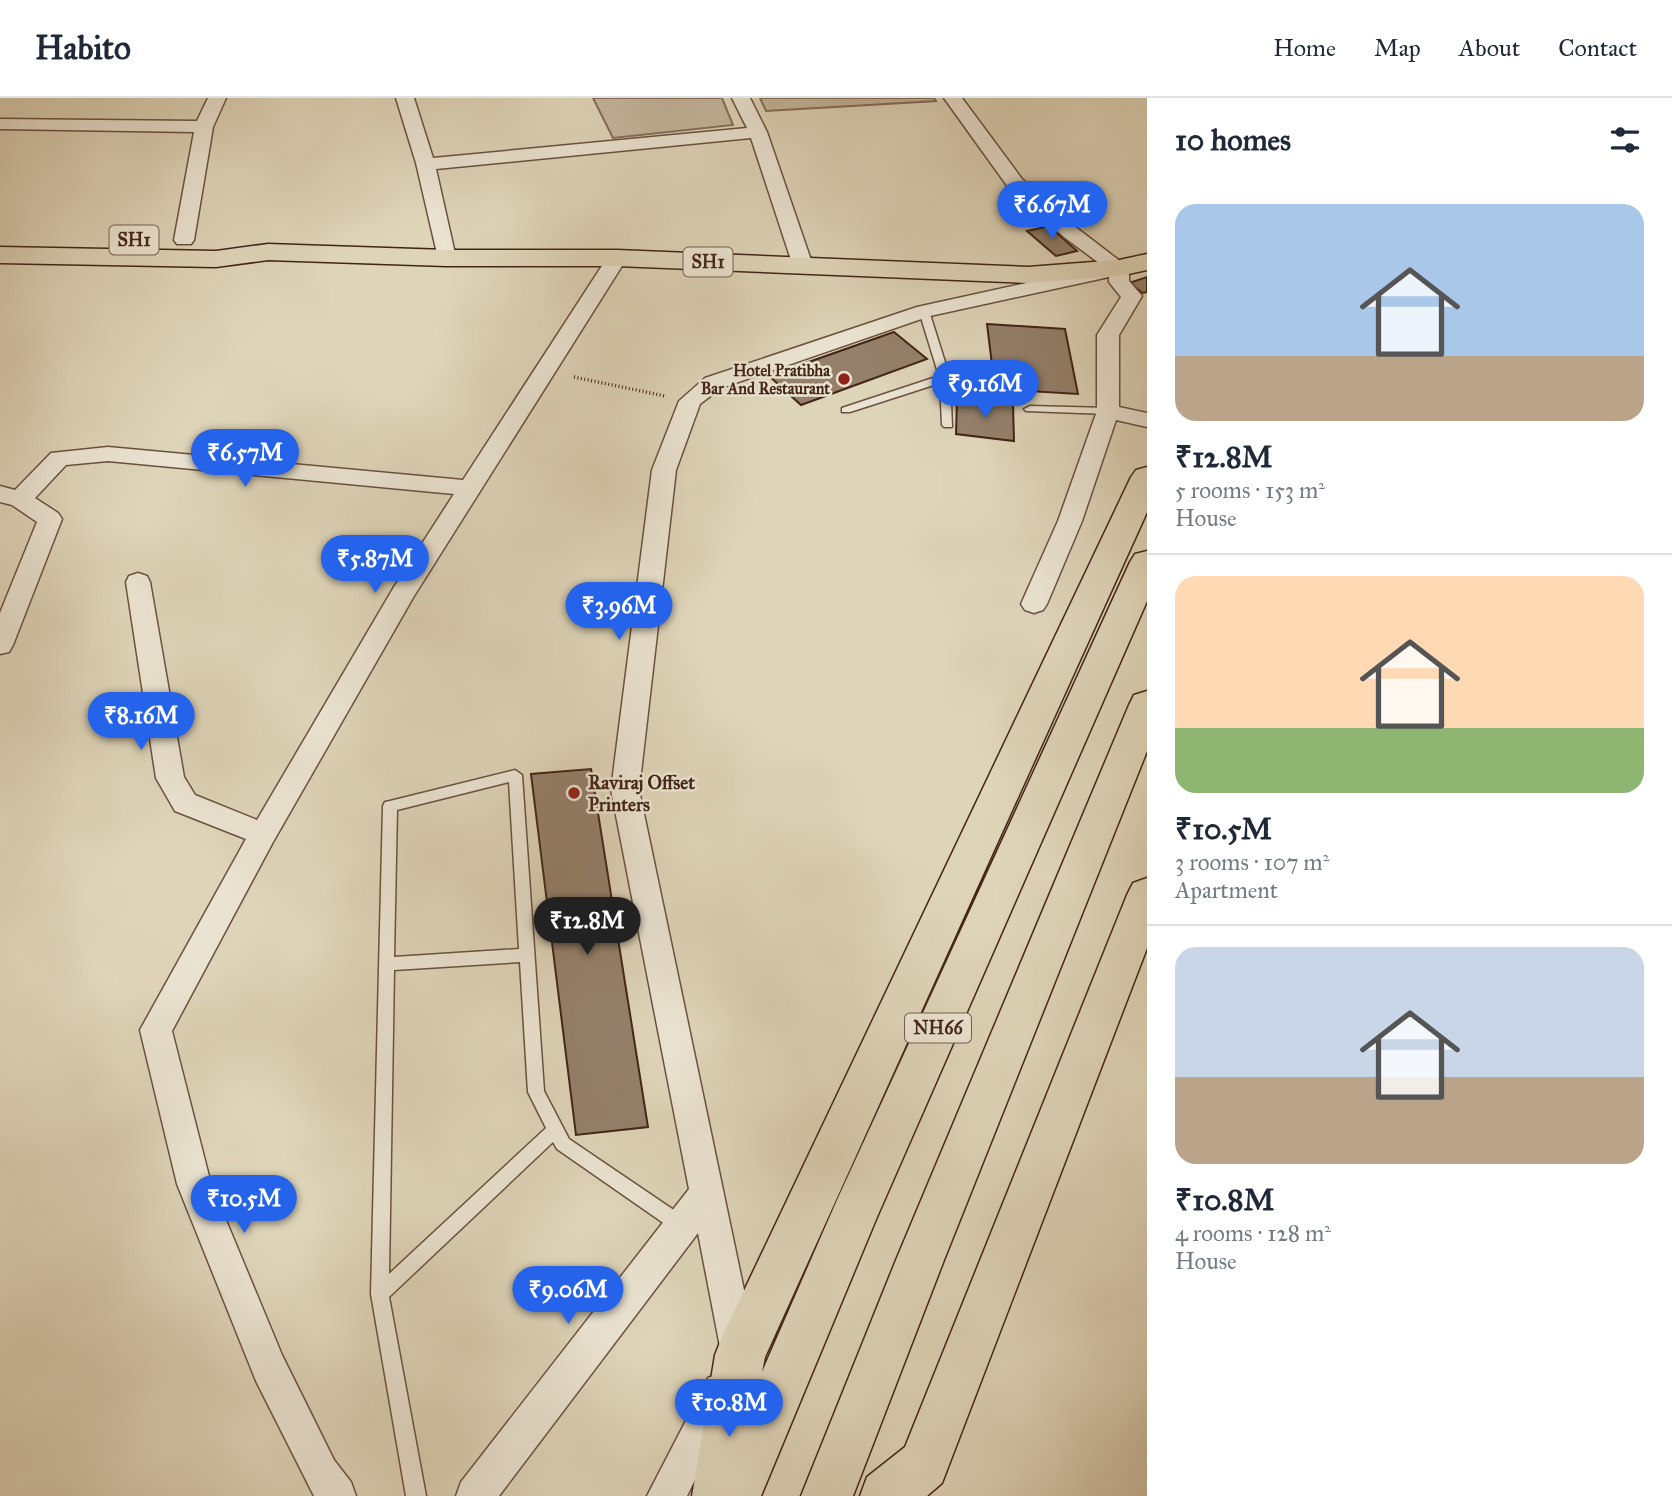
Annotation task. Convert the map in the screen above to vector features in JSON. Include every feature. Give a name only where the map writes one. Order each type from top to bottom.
[{"type":"main road","name":"SH1","points":[[0,238],[222,241],[268,252]]},
{"type":"main road","name":"SH1","points":[[0,255],[216,259],[268,252],[446,258],[617,258],[1028,275],[1119,268],[1147,262]]},
{"type":"main road","points":[[718,1496],[740,1356],[1147,477]]},
{"type":"main road","name":"NH66","points":[[735,1496],[854,1216],[1147,562]]},
{"type":"main road","points":[[827,1496],[920,1260],[1147,705]]},
{"type":"main road","points":[[886,1496],[923,1465],[1147,895]]},
{"type":"street","points":[[184,240],[204,127],[217,98]]},
{"type":"street","points":[[405,98],[425,164],[446,258]]},
{"type":"street","points":[[741,98],[758,132],[803,266]]},
{"type":"street","points":[[953,98],[1015,183],[1071,233],[1119,268]]},
{"type":"street","points":[[0,124],[204,127]]},
{"type":"street","points":[[425,164],[758,132]]},
{"type":"street","points":[[337,1496],[321,1473],[269,1368],[194,1184],[156,1030],[263,834],[403,593],[617,258]]},
{"type":"street","points":[[666,1496],[740,1356],[625,790],[664,470],[690,401],[713,383],[924,311],[1119,268]]},
{"type":"street","points":[[1034,604],[1070,521],[1108,411],[1108,335],[1132,296],[1119,282],[1119,268]]},
{"type":"street","points":[[1108,411],[1147,420]]},
{"type":"street","points":[[0,645],[50,519],[10,497],[59,458],[108,454],[470,488]]},
{"type":"street","points":[[138,582],[170,778],[185,803],[263,834]]},
{"type":"street","points":[[475,1496],[707,1193]]},
{"type":"lane","points":[[924,311],[945,378],[948,425]]},
{"type":"lane","points":[[846,410],[945,378]]},
{"type":"lane","points":[[1030,409],[1108,411]]},
{"type":"lane","points":[[416,1496],[380,1294],[390,806],[515,775],[536,1092],[563,1143],[681,1225]]},
{"type":"lane","points":[[387,964],[527,955]]},
{"type":"lane","points":[[380,1294],[556,1129]]},
{"type":"path","points":[[544,371],[690,401]]},
{"type":"shaded area","points":[[593,98],[722,98],[733,125],[613,138]]},
{"type":"shaded area","points":[[760,98],[934,98],[936,101],[766,111]]},
{"type":"building","points":[[1049,226],[1077,251],[1056,256],[1027,231]]},
{"type":"building","points":[[1147,277],[1147,292],[1143,293],[1129,283]]},
{"type":"building","points":[[987,324],[1065,329],[1078,394],[995,389]]},
{"type":"building","points":[[894,332],[927,359],[801,405],[769,376]]},
{"type":"building","points":[[957,399],[1013,404],[1014,441],[956,434]]},
{"type":"building","points":[[591,769],[648,1127],[576,1135],[531,774]]},
{"type":"place","name":"Hotel Pratibha Bar And Restaurant","points":[[844,379]]},
{"type":"place","name":"Raviraj Offset Printers","points":[[574,793]]}]
